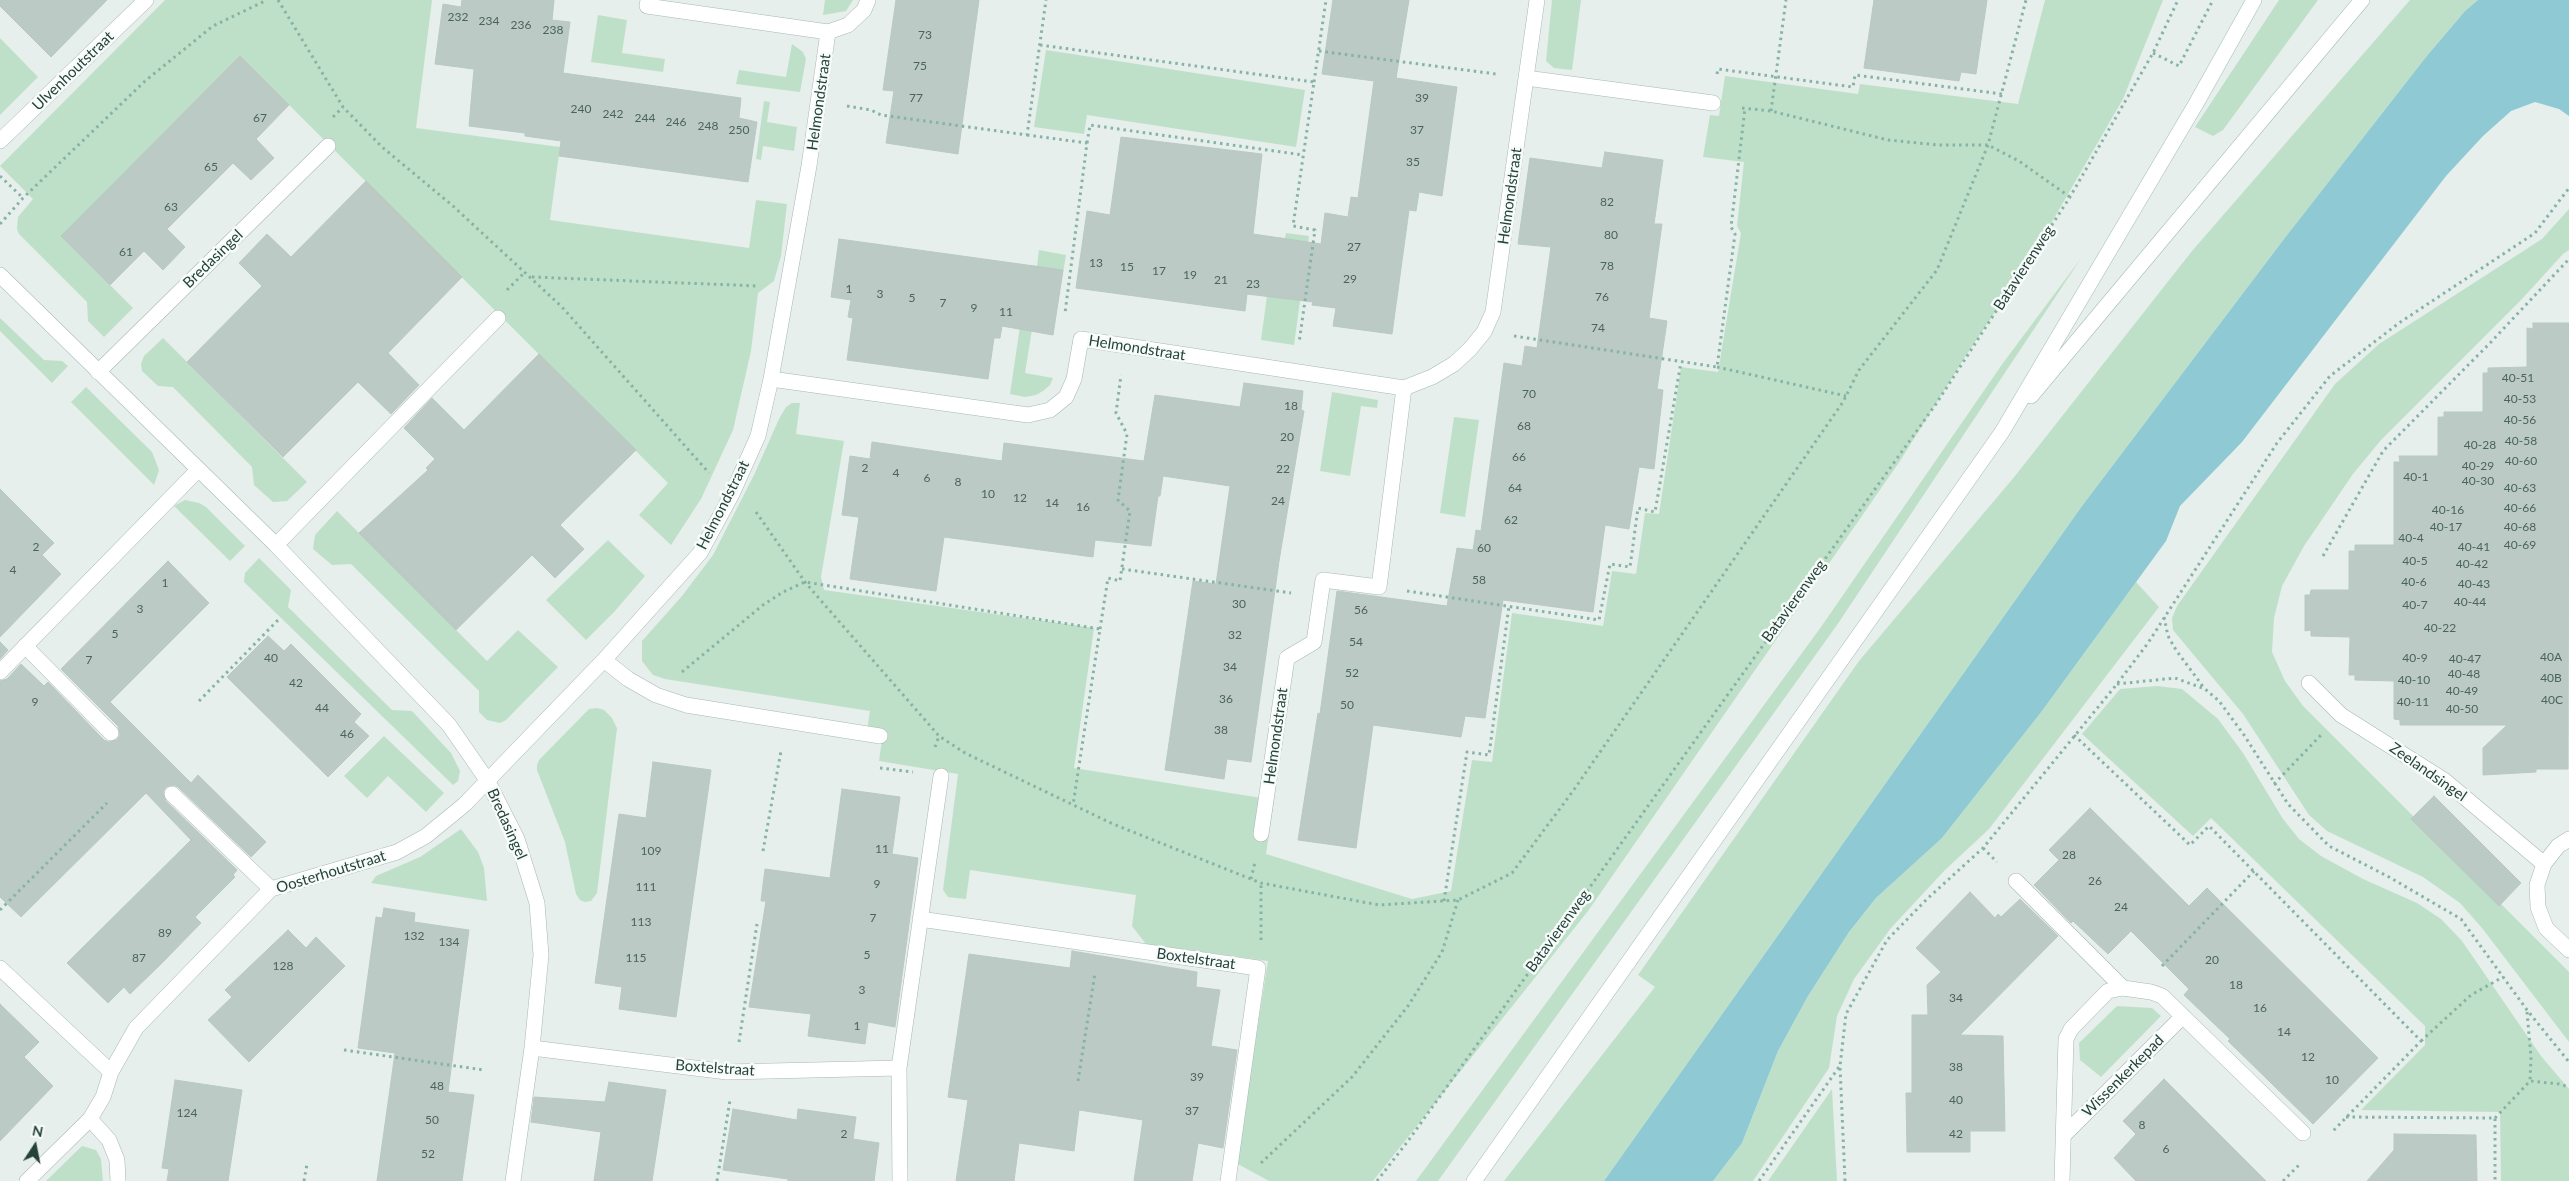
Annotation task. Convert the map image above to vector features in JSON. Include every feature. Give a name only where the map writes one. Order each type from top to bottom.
[{"type":"street","name":"Ulvenhoutstraat","points":[[0,141],[146,0]]},
{"type":"street","name":"Helmondstraat","points":[[648,0],[647,6],[828,32],[848,26],[864,10],[868,0]]},
{"type":"street","name":"Helmondstraat","points":[[771,379],[1028,415],[1050,410],[1066,397],[1074,379],[1080,340],[1404,388],[1432,377],[1454,364],[1470,350],[1484,332],[1493,312],[1498,288],[1537,0]]},
{"type":"street","points":[[1474,1181],[2002,432],[2198,102],[2254,0]]},
{"type":"street","points":[[2002,432],[2362,0]]},
{"type":"street","name":"Helmondstraat","points":[[487,780],[604,660],[700,553],[732,494],[758,436],[771,379],[786,287],[810,166],[828,32]]},
{"type":"street","points":[[1526,78],[1713,104]]},
{"type":"street","name":"Bredasingel","points":[[98,372],[328,146]]},
{"type":"street","name":"Bredasingel","points":[[0,275],[276,546],[449,725],[487,780],[517,839],[537,903],[541,955],[532,1048],[513,1181]]},
{"type":"street","points":[[276,546],[498,318]]},
{"type":"street","points":[[1379,587],[1404,388]]},
{"type":"street","points":[[0,672],[198,470]]},
{"type":"street","name":"Helmondstraat","points":[[1262,834],[1287,658],[1314,642],[1324,580],[1379,587]]},
{"type":"street","points":[[25,646],[111,733]]},
{"type":"street","points":[[604,660],[628,679],[656,695],[686,705],[880,736]]},
{"type":"street","name":"Zeelandsingel","points":[[2309,683],[2341,715],[2444,780],[2544,864]]},
{"type":"street","points":[[900,1181],[899,1068],[941,776]]},
{"type":"street","name":"Oosterhoutstraat","points":[[26,1181],[90,1120],[103,1098],[111,1072],[136,1028],[271,889],[397,852],[426,836],[464,805],[487,780]]},
{"type":"street","points":[[172,794],[271,889]]},
{"type":"street","points":[[2569,839],[2558,846],[2544,864],[2537,885],[2538,907],[2546,928],[2569,950]]},
{"type":"street","points":[[2016,881],[2123,988],[2151,992],[2162,996],[2303,1133]]},
{"type":"street","name":"Boxtelstraat","points":[[920,919],[1258,968]]},
{"type":"street","points":[[0,968],[111,1072]]},
{"type":"street","points":[[1228,1180],[1258,968]]},
{"type":"street","name":"Wissenkerkepad","points":[[2062,1181],[2066,1039],[2071,1030],[2108,991],[2123,988]]},
{"type":"street","name":"Wissenkerkepad","points":[[2064,1136],[2183,1016]]},
{"type":"street","name":"Boxtelstraat","points":[[532,1048],[734,1072],[899,1068]]},
{"type":"street","points":[[90,1120],[109,1140],[117,1160],[118,1181]]},
{"type":"path","points":[[0,224],[23,198],[145,81],[213,26],[267,0]]},
{"type":"path","points":[[278,0],[343,106],[382,147],[453,206],[531,277],[575,322],[708,473],[755,511],[804,582],[939,736],[965,753],[1114,824],[1261,883],[1379,905],[1458,900],[1512,873],[1573,791],[1846,396],[1859,370],[1937,270],[1988,145],[2026,0]]},
{"type":"path","points":[[1027,135],[1046,0]]},
{"type":"path","points":[[1295,372],[1315,230],[1293,226],[1326,0]]},
{"type":"path","points":[[1771,111],[1786,0]]},
{"type":"path","name":"Batavierenweg","points":[[1377,1181],[1408,1141],[1936,404],[2070,197],[2153,53],[2178,0]]},
{"type":"path","points":[[2153,53],[2179,66],[2213,0]]},
{"type":"path","points":[[1040,45],[1314,82]]},
{"type":"path","points":[[1318,51],[1526,78]]},
{"type":"path","points":[[2002,94],[1855,75],[1853,87],[1718,69],[1713,104],[1771,111],[1888,140],[1938,145],[1988,145],[2019,161],[2070,197]]},
{"type":"path","points":[[818,102],[871,110],[881,114],[1088,144]]},
{"type":"path","points":[[1717,367],[1735,234],[1731,226],[1745,108]]},
{"type":"path","points":[[1080,340],[1065,317],[1090,125],[1303,155]]},
{"type":"path","points":[[0,176],[23,198]]},
{"type":"path","points":[[1845,1181],[1840,1066],[1846,1014],[1887,940],[1927,899],[1983,848],[2116,684],[2148,643],[2278,443],[2330,376],[2399,323],[2535,232],[2569,188]]},
{"type":"path","points":[[2323,556],[2383,451],[2569,259]]},
{"type":"path","points":[[531,277],[786,287]]},
{"type":"path","points":[[1484,332],[1717,367],[1846,396]]},
{"type":"path","points":[[1074,805],[1108,578],[1120,581],[1130,511],[1118,500],[1127,434],[1116,413],[1124,347]]},
{"type":"path","points":[[1379,587],[1599,620],[1610,564],[1630,567],[1638,508],[1655,512],[1681,362]]},
{"type":"path","points":[[1122,569],[1321,597]]},
{"type":"path","points":[[656,695],[762,605],[804,582],[1100,629]]},
{"type":"path","points":[[1444,901],[1467,752],[1489,755],[1509,606]]},
{"type":"path","points":[[2164,617],[2168,636],[2176,650],[2204,689],[2218,701],[2244,735],[2288,804],[2329,846],[2389,877],[2461,919],[2527,1010],[2569,1062]]},
{"type":"path","points":[[199,701],[278,620]]},
{"type":"path","points":[[2116,684],[2176,678],[2204,689]]},
{"type":"path","points":[[2274,784],[2341,715]]},
{"type":"path","points":[[763,851],[786,722]]},
{"type":"path","points":[[2074,735],[2190,845],[2209,826],[2421,1041]]},
{"type":"path","points":[[880,736],[875,767],[941,776]]},
{"type":"path","points":[[0,910],[107,803]]},
{"type":"path","points":[[2151,992],[2154,974],[2254,871]]},
{"type":"path","points":[[1258,968],[1262,922],[1261,883]]},
{"type":"path","points":[[1228,1180],[1256,1168],[1352,1077],[1408,1006],[1442,952],[1458,900]]},
{"type":"path","points":[[717,1181],[757,924]]},
{"type":"path","points":[[1078,1081],[1099,945]]},
{"type":"path","points":[[2303,1133],[2318,1147],[2345,1117],[2421,1041],[2470,995],[2504,977]]},
{"type":"path","points":[[2495,1181],[2495,1118],[2530,1081],[2531,1057],[2527,1010]]},
{"type":"path","points":[[344,1050],[484,1070]]},
{"type":"path","points":[[1760,1181],[1840,1066]]},
{"type":"path","points":[[2530,1081],[2569,1087]]},
{"type":"path","points":[[2345,1117],[2495,1118]]},
{"type":"path","points":[[304,1181],[307,1164]]},
{"type":"green space","points":[[165,0],[432,0],[416,128],[560,147],[550,220],[749,248],[756,200],[787,204],[781,256],[774,281],[758,293],[751,351],[733,430],[701,499],[671,545],[639,515],[668,483],[240,56],[61,236],[133,308],[104,337],[88,321],[87,302],[19,234],[17,229],[18,217],[33,199],[0,166]]},
{"type":"green space","points":[[825,0],[853,0],[846,11],[823,15]]},
{"type":"green space","points":[[1552,0],[1581,0],[1572,70],[1554,68],[1546,61]]},
{"type":"green space","points":[[2045,0],[2163,0],[2123,99],[2031,258],[1965,357],[1900,461],[1588,911],[1373,1181],[1269,1181],[1236,1163],[1268,961],[1146,944],[1132,926],[1136,895],[970,870],[966,899],[948,897],[943,890],[958,774],[879,761],[883,733],[867,730],[870,711],[665,679],[653,675],[642,661],[642,641],[682,596],[713,555],[754,475],[779,419],[786,407],[792,403],[800,403],[796,434],[844,441],[821,577],[824,590],[1094,628],[1074,768],[1274,800],[1266,854],[1412,899],[1451,891],[1472,760],[1492,762],[1512,613],[1603,626],[1612,571],[1636,574],[1645,513],[1659,514],[1681,367],[1718,372],[1741,233],[1737,226],[1744,162],[1703,157],[1710,115],[1719,116],[1725,76],[1858,94],[1860,84],[2018,104]]},
{"type":"green space","points":[[2279,0],[2318,0],[2223,130],[2213,136],[2195,127]]},
{"type":"green space","points":[[2410,0],[2478,0],[2465,11],[2426,57],[2284,239],[2082,506],[1604,1181],[1504,1181],[1655,987],[1638,975],[1859,661],[2015,476],[2192,251]]},
{"type":"green space","points":[[598,15],[627,20],[622,53],[665,59],[663,72],[591,62]]},
{"type":"green space","points":[[0,38],[38,77],[0,115]]},
{"type":"green space","points":[[792,44],[803,52],[806,59],[800,92],[736,84],[739,70],[786,77]]},
{"type":"green space","points":[[1046,50],[1305,90],[1296,147],[1087,115],[1084,134],[1034,127]]},
{"type":"green space","points":[[764,101],[770,102],[767,122],[797,127],[794,151],[763,146],[761,160],[756,159]]},
{"type":"green space","points":[[2569,209],[2569,250],[2381,440],[2353,474],[2304,546],[2282,586],[2274,618],[2272,652],[2285,681],[2303,706],[2569,972],[2569,1042],[2482,928],[2460,903],[2423,877],[2327,831],[2309,815],[2243,714],[2173,630],[2172,618],[2177,606],[2335,384],[2379,344],[2542,239]]},
{"type":"green space","points":[[1286,233],[1309,236],[1294,345],[1261,340],[1275,237],[1285,238]]},
{"type":"green space","points":[[1039,250],[1066,255],[1058,302],[1037,298],[1025,373],[1053,378],[1050,385],[1043,391],[1036,395],[1025,397],[1010,394],[1029,265],[1037,266]]},
{"type":"green space","points":[[2082,257],[1837,625],[1438,1181],[1416,1181],[1821,627],[2003,363]]},
{"type":"green space","points":[[0,318],[44,360],[62,361],[68,366],[52,383],[0,331]]},
{"type":"green space","points":[[163,338],[307,482],[287,501],[273,502],[254,485],[252,467],[173,387],[158,386],[142,371],[141,364],[144,356]]},
{"type":"green space","points":[[86,387],[152,452],[159,470],[154,485],[71,402]]},
{"type":"green space","points":[[1332,392],[1378,400],[1377,408],[1361,406],[1350,476],[1320,471]]},
{"type":"green space","points":[[1454,417],[1479,420],[1465,517],[1440,513]]},
{"type":"green space","points":[[185,500],[199,503],[206,507],[245,546],[230,561],[174,506]]},
{"type":"green space","points":[[337,511],[487,661],[518,630],[558,667],[506,720],[500,723],[487,720],[479,712],[479,691],[351,564],[332,565],[313,549],[315,535]]},
{"type":"green space","points":[[608,540],[645,576],[615,611],[586,640],[546,600]]},
{"type":"green space","points":[[259,558],[291,590],[288,607],[392,710],[412,711],[451,753],[460,771],[458,781],[453,785],[244,582],[245,573]]},
{"type":"green space","points":[[2136,582],[2159,607],[1989,829],[1945,870],[1891,928],[1854,979],[1837,1016],[1829,1068],[1753,1181],[1713,1181],[1742,1143],[1778,1051],[1808,996],[1849,932],[1876,898],[1942,838],[2042,711]]},
{"type":"green space","points":[[2157,686],[2182,689],[2218,719],[2243,753],[2283,819],[2299,839],[2321,856],[2363,879],[2417,903],[2441,919],[2462,941],[2541,1056],[2569,1089],[2569,1181],[2501,1181],[2500,1112],[2361,1110],[2425,1045],[2425,1026],[2211,818],[2193,836],[2082,734],[2120,689]]},
{"type":"green space","points":[[597,708],[604,710],[612,718],[617,728],[597,893],[591,901],[585,902],[580,900],[576,894],[565,842],[537,770],[537,765],[539,760],[589,709]]},
{"type":"green space","points":[[384,736],[444,793],[426,812],[388,776],[367,798],[344,776]]},
{"type":"green space","points":[[461,829],[478,852],[484,868],[487,901],[371,883],[376,876],[420,857]]},
{"type":"green space","points":[[2117,1006],[2152,1008],[2161,1016],[2101,1077],[2080,1060],[2079,1043]]},
{"type":"green space","points":[[1832,1089],[1837,1181],[1768,1181]]},
{"type":"green space","points":[[82,1146],[96,1150],[101,1159],[103,1181],[46,1181]]},
{"type":"water","points":[[2478,0],[2569,0],[2569,116],[2559,109],[2535,102],[2511,111],[2483,136],[2446,176],[2242,442],[2180,506],[2166,541],[2042,711],[1942,838],[1876,898],[1849,932],[1808,996],[1778,1051],[1742,1143],[1713,1181],[1604,1181],[2082,506],[2284,239],[2426,57],[2465,11]]},
{"type":"building","points":[[0,0],[107,0],[51,57],[0,6]]},
{"type":"building","points":[[462,0],[554,0],[552,20],[570,22],[563,73],[741,98],[739,118],[757,122],[748,182],[559,156],[561,141],[525,136],[525,133],[469,126],[474,69],[435,64],[443,4],[461,7]]},
{"type":"building","points":[[896,0],[979,0],[958,154],[886,143],[894,91],[883,90]]},
{"type":"building","points":[[1333,0],[1409,0],[1396,78],[1457,87],[1442,196],[1419,192],[1416,211],[1409,210],[1392,334],[1333,326],[1336,308],[1312,305],[1313,302],[1247,294],[1245,311],[1076,288],[1087,211],[1110,215],[1121,137],[1262,154],[1253,234],[1321,244],[1325,213],[1348,217],[1351,197],[1358,198],[1374,81],[1322,74]]},
{"type":"building","points":[[1874,0],[1987,0],[1976,74],[1961,72],[1959,81],[1864,68]]},
{"type":"building","points":[[240,56],[289,105],[256,139],[274,158],[251,180],[233,163],[167,229],[185,247],[163,270],[144,251],[110,285],[61,236]]},
{"type":"building","points":[[1605,152],[1663,160],[1654,224],[1662,224],[1649,318],[1667,321],[1657,389],[1663,390],[1654,469],[1639,467],[1629,529],[1605,525],[1593,612],[1503,600],[1485,718],[1465,716],[1461,737],[1373,725],[1356,848],[1298,840],[1318,713],[1320,714],[1337,591],[1447,606],[1457,548],[1473,550],[1476,530],[1481,531],[1504,363],[1522,366],[1525,346],[1537,348],[1551,247],[1518,244],[1530,158],[1602,168]]},
{"type":"building","points":[[366,181],[462,277],[388,353],[419,385],[391,414],[358,382],[283,457],[187,362],[262,286],[239,263],[267,234],[291,257]]},
{"type":"building","points":[[839,239],[1063,270],[1053,335],[1002,326],[1000,338],[994,338],[988,379],[847,360],[853,318],[848,317],[851,300],[831,297]]},
{"type":"building","points":[[2533,323],[2569,323],[2568,769],[2536,769],[2536,772],[2483,775],[2483,748],[2507,725],[2400,725],[2400,720],[2394,719],[2394,681],[2355,680],[2355,675],[2349,675],[2350,637],[2311,636],[2311,630],[2305,631],[2305,595],[2310,595],[2311,590],[2349,590],[2349,551],[2355,551],[2355,545],[2394,545],[2394,462],[2400,462],[2399,456],[2438,456],[2438,417],[2444,417],[2444,412],[2483,412],[2483,373],[2488,373],[2488,368],[2527,367],[2527,328],[2533,329]]},
{"type":"building","points":[[539,354],[636,450],[560,525],[584,549],[555,578],[532,555],[456,630],[359,533],[428,470],[426,468],[435,459],[404,428],[432,398],[464,430]]},
{"type":"building","points":[[1244,383],[1303,391],[1301,410],[1304,411],[1279,561],[1251,762],[1227,759],[1224,779],[1165,770],[1193,581],[1216,584],[1230,486],[1163,476],[1160,496],[1158,496],[1151,546],[1095,540],[1093,557],[944,537],[936,591],[850,579],[859,517],[842,515],[850,456],[870,459],[872,442],[1002,461],[1004,443],[1144,461],[1155,395],[1240,407]]},
{"type":"building","points":[[0,489],[54,543],[42,555],[61,574],[0,637]]},
{"type":"building","points":[[168,561],[209,603],[110,702],[191,783],[198,775],[266,842],[251,857],[178,787],[174,785],[166,787],[163,792],[166,801],[237,870],[233,875],[235,877],[195,917],[201,923],[130,994],[124,987],[108,1003],[67,963],[191,840],[146,793],[21,917],[0,897],[0,681],[7,679],[21,664],[44,686],[48,682],[104,740],[109,742],[117,740],[120,735],[118,726],[61,669]]},
{"type":"building","points":[[268,636],[284,651],[291,644],[361,714],[354,722],[369,736],[328,777],[227,677]]},
{"type":"building","points":[[0,642],[8,650],[0,659]]},
{"type":"building","points":[[653,762],[711,770],[676,1017],[619,1009],[622,987],[595,983],[619,814],[646,818]]},
{"type":"building","points":[[842,789],[900,797],[892,854],[918,858],[895,1027],[868,1022],[865,1044],[808,1036],[811,1014],[749,1007],[766,901],[761,901],[765,869],[830,878]]},
{"type":"building","points":[[2434,796],[2521,883],[2499,906],[2411,819]]},
{"type":"building","points":[[2090,808],[2189,906],[2207,888],[2378,1058],[2313,1124],[2184,995],[2189,989],[2131,931],[2108,954],[2073,921],[2071,923],[2034,885],[2059,860],[2049,850]]},
{"type":"building","points":[[1970,892],[1995,918],[1998,914],[2001,917],[2020,899],[2058,936],[1960,1035],[2003,1036],[2005,1131],[1970,1131],[1970,1152],[1907,1152],[1906,1093],[1912,1093],[1912,1015],[1928,1015],[1927,985],[1941,972],[1916,948]]},
{"type":"building","points":[[384,908],[415,913],[414,922],[469,930],[448,1092],[474,1095],[462,1181],[377,1181],[395,1053],[358,1048],[376,917],[382,918]]},
{"type":"building","points":[[288,930],[306,948],[316,937],[345,966],[249,1062],[208,1020],[232,997],[225,990]]},
{"type":"building","points":[[1072,951],[1197,972],[1196,987],[1220,990],[1211,1046],[1237,1050],[1223,1148],[1198,1143],[1192,1181],[1134,1181],[1143,1120],[1079,1110],[1074,1151],[1019,1143],[1014,1181],[956,1181],[968,1100],[948,1097],[969,954],[1070,968]]},
{"type":"building","points":[[0,1004],[39,1042],[24,1057],[53,1086],[0,1141]]},
{"type":"building","points":[[2164,1079],[2266,1181],[2136,1181],[2114,1158],[2136,1134],[2123,1121]]},
{"type":"building","points":[[175,1080],[242,1090],[228,1181],[167,1181],[169,1169],[162,1168]]},
{"type":"building","points":[[609,1082],[666,1090],[652,1181],[594,1181],[601,1132],[531,1122],[534,1097],[605,1102]]},
{"type":"building","points":[[733,1109],[797,1120],[798,1109],[856,1117],[853,1139],[879,1143],[874,1181],[788,1181],[788,1179],[723,1170]]},
{"type":"building","points":[[2394,1134],[2476,1135],[2477,1181],[2367,1181],[2394,1150]]}]
